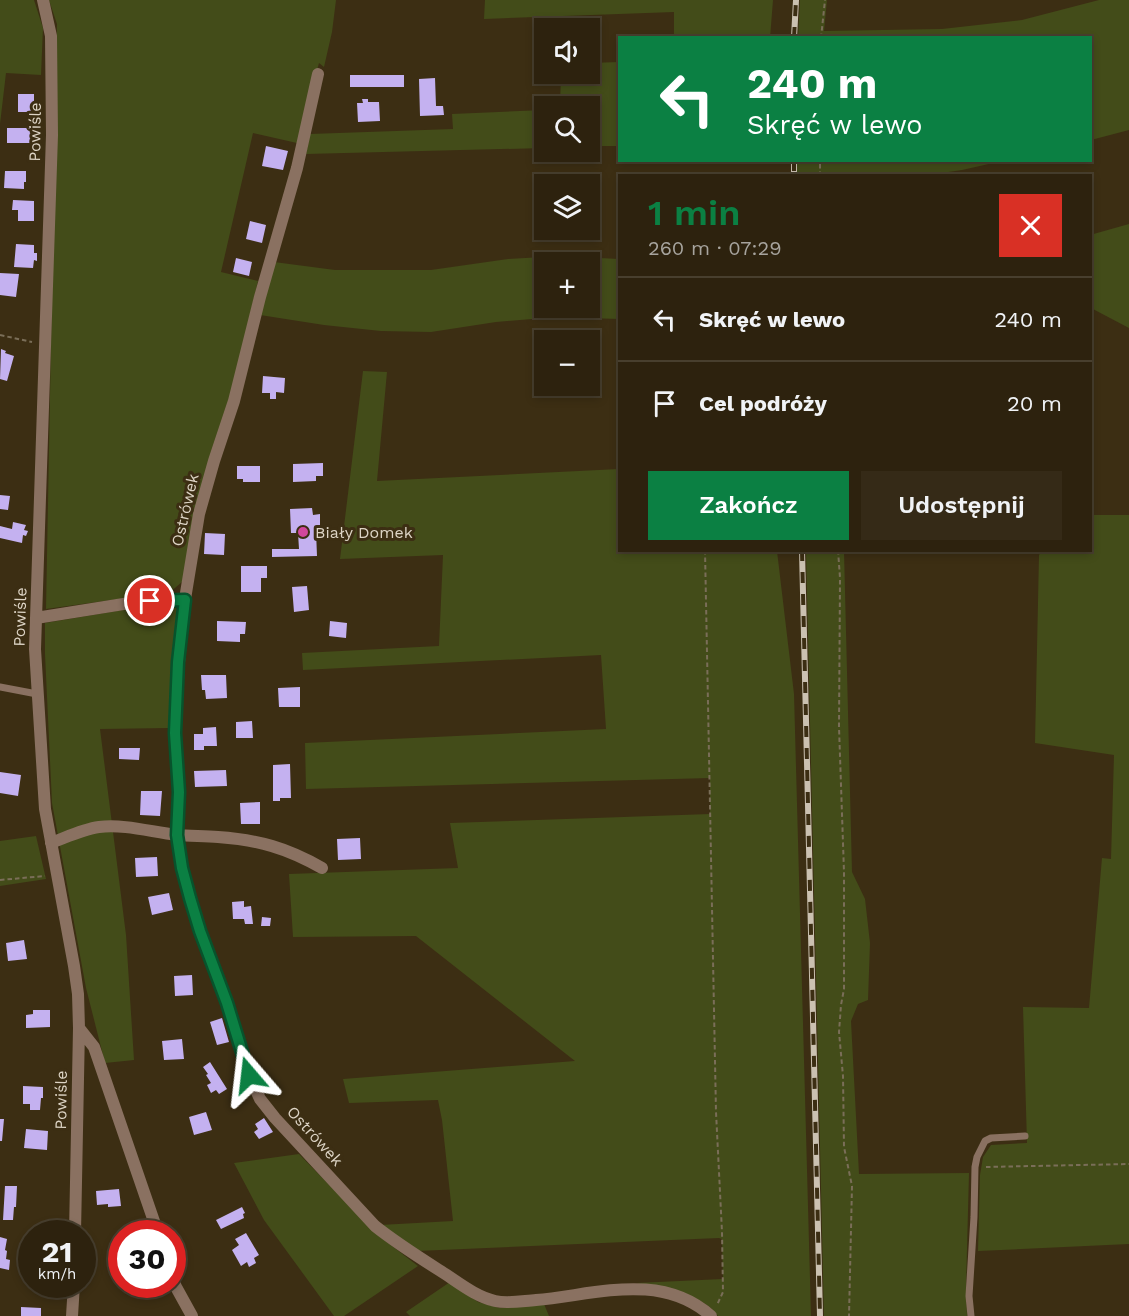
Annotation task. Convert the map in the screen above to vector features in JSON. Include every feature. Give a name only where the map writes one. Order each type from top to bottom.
[{"type":"street","name":"Powiśle","points":[[43,0],[51,36],[52,135],[35,650],[45,809],[78,994],[75,1220]]},
{"type":"street","name":"Ostrówek","points":[[318,74],[297,168],[260,297],[234,401],[199,514],[185,600],[178,662],[175,733],[179,792],[177,835],[182,868],[200,931],[227,1003],[249,1075],[260,1099],[375,1226],[390,1238],[478,1295],[496,1301],[515,1302],[613,1289],[639,1288],[660,1291],[681,1298],[711,1316]]},
{"type":"street","points":[[36,618],[136,602],[185,600]]},
{"type":"street","points":[[51,843],[89,829],[118,827],[177,835],[248,840],[272,845],[322,868]]},
{"type":"street","points":[[79,1028],[94,1047],[154,1220]]},
{"type":"street","points":[[72,1316],[73,1298]]},
{"type":"street","points":[[182,1298],[192,1316]]},
{"type":"lane","points":[[0,687],[37,694]]},
{"type":"lane","points":[[971,1316],[969,1296],[977,1157],[985,1141],[991,1138],[1025,1136]]},
{"type":"path","points":[[821,36],[825,0]]},
{"type":"path","points":[[0,335],[45,345]]},
{"type":"path","points":[[705,552],[716,1112],[723,1292],[711,1316]]},
{"type":"path","points":[[838,552],[844,989],[838,1032],[843,1076],[844,1147],[852,1186],[849,1316]]},
{"type":"path","points":[[0,880],[57,875]]},
{"type":"path","points":[[975,1167],[1129,1164]]},
{"type":"green space","points":[[0,0],[34,0],[43,28],[41,75],[6,73],[0,124]]},
{"type":"green space","points":[[49,0],[336,0],[324,67],[319,63],[297,143],[253,133],[221,272],[258,281],[183,581],[168,594],[46,609],[57,24]]},
{"type":"green space","points":[[485,0],[773,0],[770,36],[674,36],[674,12],[484,19]]},
{"type":"green space","points":[[800,0],[827,0],[824,31],[942,29],[1022,20],[1099,0],[1129,0],[1129,130],[1092,140],[1092,36],[798,36]]},
{"type":"green space","points":[[618,62],[618,146],[600,146],[600,96],[560,96],[561,84],[600,84],[600,63]]},
{"type":"green space","points":[[534,110],[534,148],[306,154],[310,134],[453,129],[452,114]]},
{"type":"green space","points":[[797,162],[998,162],[935,174],[797,174]]},
{"type":"green space","points":[[1129,224],[1129,328],[1092,309],[1092,234]]},
{"type":"green space","points":[[534,258],[534,318],[544,318],[496,322],[431,332],[381,331],[260,315],[274,262],[335,270],[431,270]]},
{"type":"green space","points":[[600,258],[618,259],[618,319],[587,318],[600,318]]},
{"type":"green space","points":[[363,371],[387,372],[377,481],[618,469],[618,552],[777,552],[794,694],[811,1316],[718,1316],[711,1308],[692,1297],[636,1283],[723,1279],[722,1239],[719,1238],[417,1251],[380,1225],[453,1221],[438,1100],[349,1103],[343,1079],[575,1061],[416,936],[293,937],[289,874],[458,868],[450,823],[710,814],[710,778],[306,789],[305,743],[606,729],[601,655],[303,670],[302,653],[439,646],[443,555],[340,559]]},
{"type":"green space","points":[[1092,515],[1129,515],[1129,1244],[978,1251],[980,1175],[983,1157],[991,1145],[1027,1143],[1023,1007],[1089,1008],[1102,858],[1111,859],[1114,755],[1035,743],[1039,555],[1041,552],[1092,552]]},
{"type":"green space","points":[[806,552],[844,552],[852,872],[865,899],[870,943],[868,1000],[858,1004],[851,1021],[859,1174],[969,1173],[967,1316],[824,1316]]},
{"type":"green space","points":[[171,605],[179,610],[169,728],[100,729],[126,935],[134,1060],[105,1063],[86,988],[52,803],[45,623],[147,606]]},
{"type":"green space","points":[[36,836],[46,879],[0,886],[0,841]]},
{"type":"green space","points":[[299,1154],[379,1236],[418,1266],[344,1316],[334,1316],[264,1220],[234,1163]]},
{"type":"green space","points":[[450,1282],[478,1302],[500,1308],[544,1304],[549,1316],[410,1316],[406,1312]]},
{"type":"building","points":[[350,75],[404,75],[404,87],[350,87]]},
{"type":"building","points":[[435,78],[436,106],[443,106],[444,115],[420,116],[419,79]]},
{"type":"building","points":[[18,94],[34,94],[34,112],[18,112]]},
{"type":"building","points":[[362,99],[368,99],[368,102],[379,102],[380,121],[358,122],[357,103],[363,103]]},
{"type":"building","points":[[7,128],[37,128],[37,143],[7,143]]},
{"type":"building","points":[[266,146],[288,151],[283,170],[262,166]]},
{"type":"building","points":[[5,171],[26,171],[24,189],[4,188]]},
{"type":"building","points":[[13,200],[34,201],[34,221],[18,221],[18,210],[12,210]]},
{"type":"building","points":[[250,221],[266,225],[262,243],[246,239]]},
{"type":"building","points":[[16,244],[34,245],[37,261],[34,260],[33,268],[14,267]]},
{"type":"building","points":[[236,258],[252,262],[249,276],[233,272]]},
{"type":"building","points":[[0,273],[19,274],[16,297],[0,295]]},
{"type":"building","points":[[1,349],[14,356],[7,381],[0,379]]},
{"type":"building","points":[[263,376],[285,378],[284,393],[276,392],[276,399],[270,399],[270,393],[262,393]]},
{"type":"building","points":[[323,463],[323,476],[316,476],[316,481],[293,482],[293,464]]},
{"type":"building","points":[[237,466],[260,466],[260,482],[243,482],[243,479],[237,479]]},
{"type":"building","points":[[0,495],[10,496],[8,510],[0,509]]},
{"type":"building","name":"Biały Domek","points":[[312,508],[313,515],[320,514],[320,531],[316,531],[317,556],[272,557],[272,549],[299,549],[298,533],[291,533],[290,509]]},
{"type":"building","points":[[13,522],[26,525],[24,530],[28,531],[26,536],[23,535],[22,543],[0,538],[0,526],[12,529]]},
{"type":"building","points":[[205,533],[225,534],[224,555],[204,554]]},
{"type":"building","points":[[241,566],[267,566],[267,578],[261,578],[261,592],[241,592]]},
{"type":"building","points":[[307,586],[309,610],[294,612],[292,587]]},
{"type":"building","points":[[217,621],[246,622],[245,634],[240,634],[240,642],[217,641]]},
{"type":"building","points":[[330,621],[347,623],[346,638],[329,636]]},
{"type":"building","points":[[201,675],[226,675],[227,698],[206,699],[205,690],[202,690]]},
{"type":"building","points":[[300,687],[300,707],[279,707],[278,688]]},
{"type":"building","points":[[252,721],[253,738],[236,738],[236,722]]},
{"type":"building","points":[[216,727],[217,746],[204,746],[204,750],[194,750],[194,734],[203,734],[203,728]]},
{"type":"building","points":[[119,748],[140,748],[139,760],[119,759]]},
{"type":"building","points":[[290,764],[291,798],[280,798],[280,801],[273,801],[273,765]]},
{"type":"building","points":[[226,770],[227,786],[195,787],[194,771]]},
{"type":"building","points":[[0,772],[21,775],[18,796],[0,793]]},
{"type":"building","points":[[141,791],[162,791],[160,816],[140,815]]},
{"type":"building","points":[[260,802],[260,824],[241,824],[240,803]]},
{"type":"building","points":[[360,838],[361,859],[338,860],[337,839]]},
{"type":"building","points":[[157,857],[158,876],[136,877],[135,858]]},
{"type":"building","points":[[169,893],[173,910],[152,915],[148,897]]},
{"type":"building","points":[[244,901],[244,907],[251,906],[253,924],[245,924],[244,919],[233,919],[232,902]]},
{"type":"building","points":[[262,917],[271,918],[270,926],[261,926]]},
{"type":"building","points":[[24,940],[27,959],[8,961],[6,943]]},
{"type":"building","points":[[192,975],[193,995],[175,996],[174,976]]},
{"type":"building","points":[[33,1010],[50,1010],[50,1027],[26,1028],[26,1015],[33,1014]]},
{"type":"building","points":[[222,1018],[229,1042],[217,1045],[210,1022]]},
{"type":"building","points":[[182,1039],[184,1059],[164,1060],[162,1041]]},
{"type":"building","points":[[210,1062],[227,1089],[219,1094],[216,1090],[211,1093],[207,1085],[211,1083],[203,1067]]},
{"type":"building","points":[[23,1086],[43,1087],[40,1110],[30,1110],[30,1104],[23,1104]]},
{"type":"building","points":[[206,1112],[212,1130],[194,1135],[189,1117]]},
{"type":"building","points":[[264,1118],[273,1132],[259,1139],[254,1132],[258,1129],[255,1124]]},
{"type":"building","points":[[0,1119],[4,1119],[2,1141],[0,1141]]},
{"type":"building","points":[[26,1129],[48,1131],[47,1150],[24,1148]]},
{"type":"building","points":[[5,1186],[17,1186],[13,1220],[3,1220]]},
{"type":"building","points":[[119,1189],[121,1206],[97,1205],[96,1191]]},
{"type":"building","points":[[242,1207],[245,1213],[244,1218],[221,1229],[216,1220]]},
{"type":"building","points":[[246,1233],[259,1255],[254,1258],[256,1263],[249,1267],[247,1262],[241,1266],[232,1250],[239,1245],[235,1239]]},
{"type":"building","points":[[0,1237],[7,1239],[5,1250],[7,1251],[6,1259],[10,1260],[9,1270],[0,1268]]},
{"type":"building","points":[[21,1307],[41,1308],[41,1316],[21,1316]]},
{"type":"railway","points":[[794,36],[796,0]]},
{"type":"railway","points":[[794,162],[794,174]]},
{"type":"railway","points":[[802,552],[820,1316]]},
{"type":"place","name":"Biały Domek","points":[[303,532]]},
{"type":"route","points":[[150,601],[185,600],[178,662],[175,733],[179,792],[177,835],[190,898],[227,1003],[249,1075]]}]
